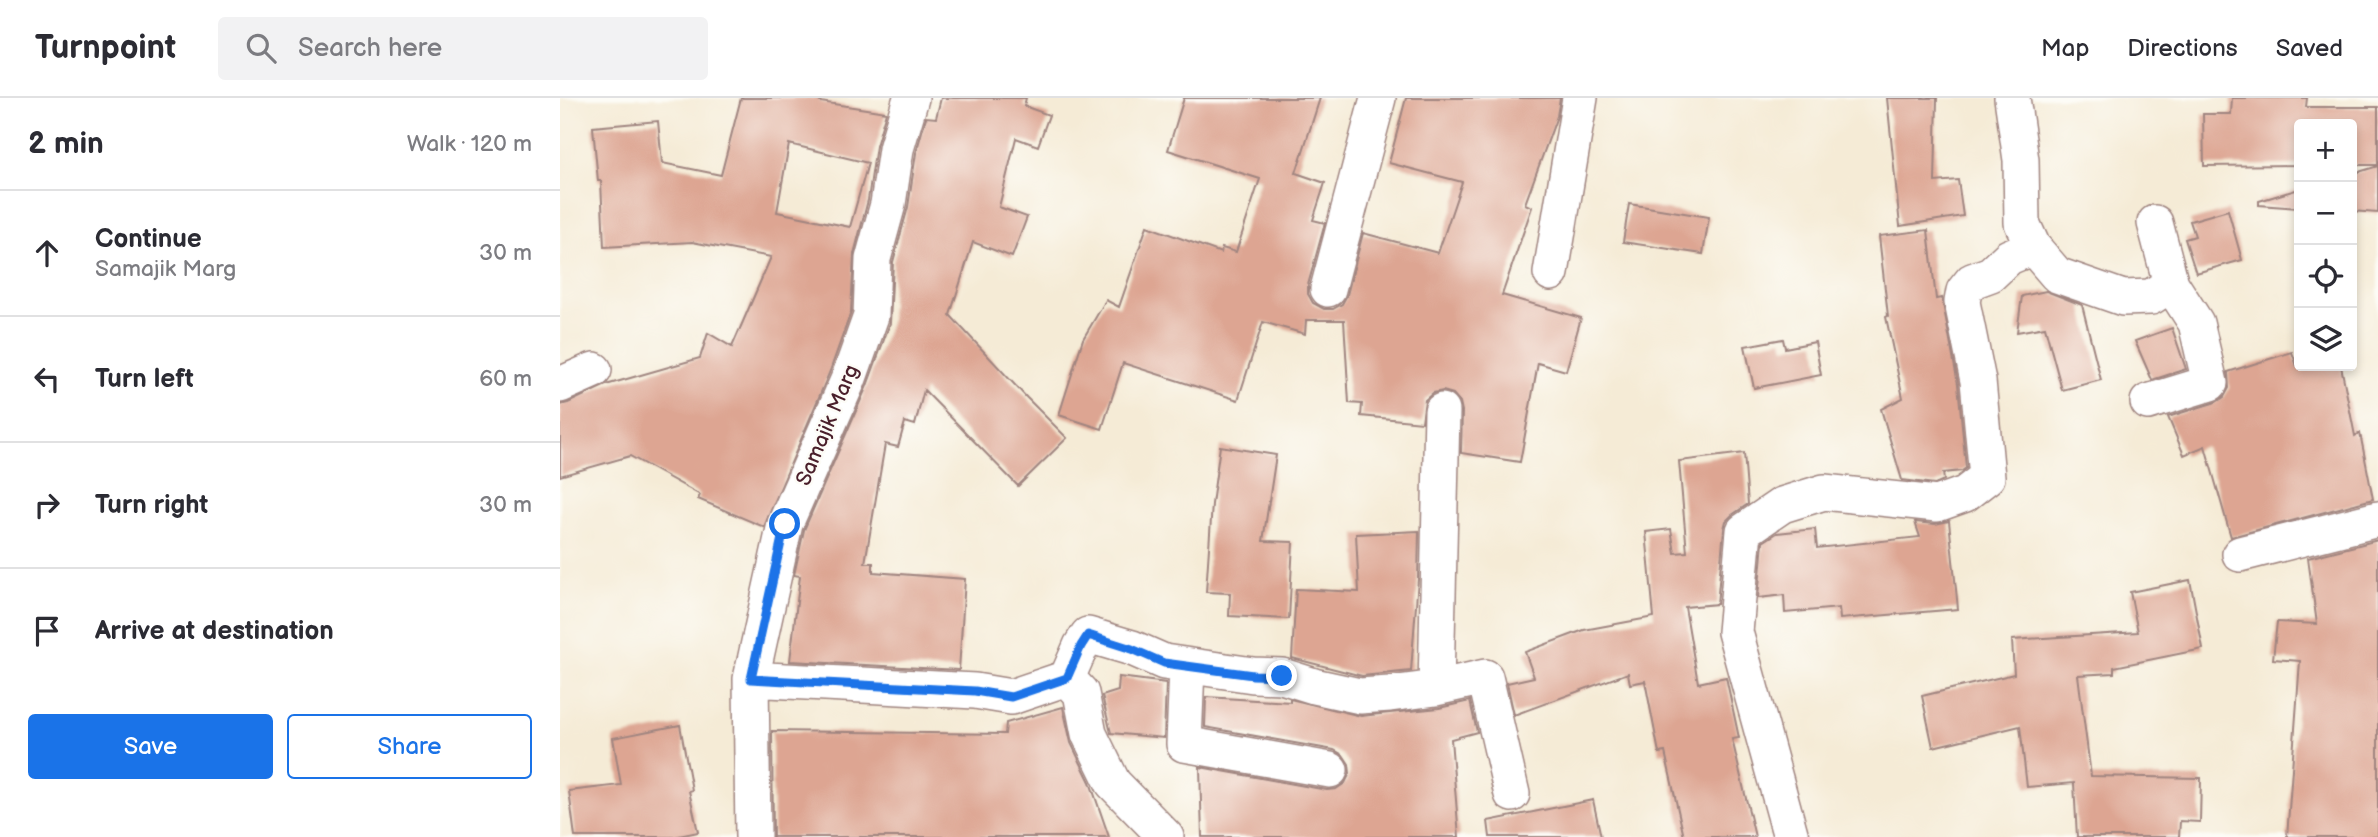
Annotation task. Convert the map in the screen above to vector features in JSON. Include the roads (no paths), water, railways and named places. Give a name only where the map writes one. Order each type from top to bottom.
[{"type":"street","name":"Samajik Marg","points":[[754,837],[751,679],[785,524],[849,378],[871,316],[873,259],[888,204],[896,149],[911,98]]},
{"type":"street","points":[[1328,289],[1378,98]]},
{"type":"street","points":[[1551,273],[1580,98]]},
{"type":"street","points":[[2012,98],[2021,160],[2022,223],[2033,247],[2057,275],[2123,298],[2151,297],[2171,284]]},
{"type":"street","points":[[2148,402],[2210,383],[2196,323],[2171,284],[2155,223]]},
{"type":"street","points":[[1791,837],[1735,632],[1744,531],[1782,505],[1824,492],[1937,504],[1965,494],[1987,477],[1978,381],[1962,302],[1964,291],[1972,281],[1991,274],[2010,257],[2033,247]]},
{"type":"street","points":[[560,384],[594,370]]},
{"type":"street","points":[[1436,688],[1442,411]]},
{"type":"street","points":[[2240,554],[2378,519]]},
{"type":"street","points":[[751,679],[975,691],[1011,697],[1067,678],[1088,635],[1164,663],[1253,675],[1282,676],[1360,696],[1436,688],[1485,677],[1512,793]]},
{"type":"street","points":[[1187,666],[1184,744],[1330,770]]},
{"type":"street","points":[[1067,678],[1081,693],[1089,734],[1112,783],[1166,837]]}]
